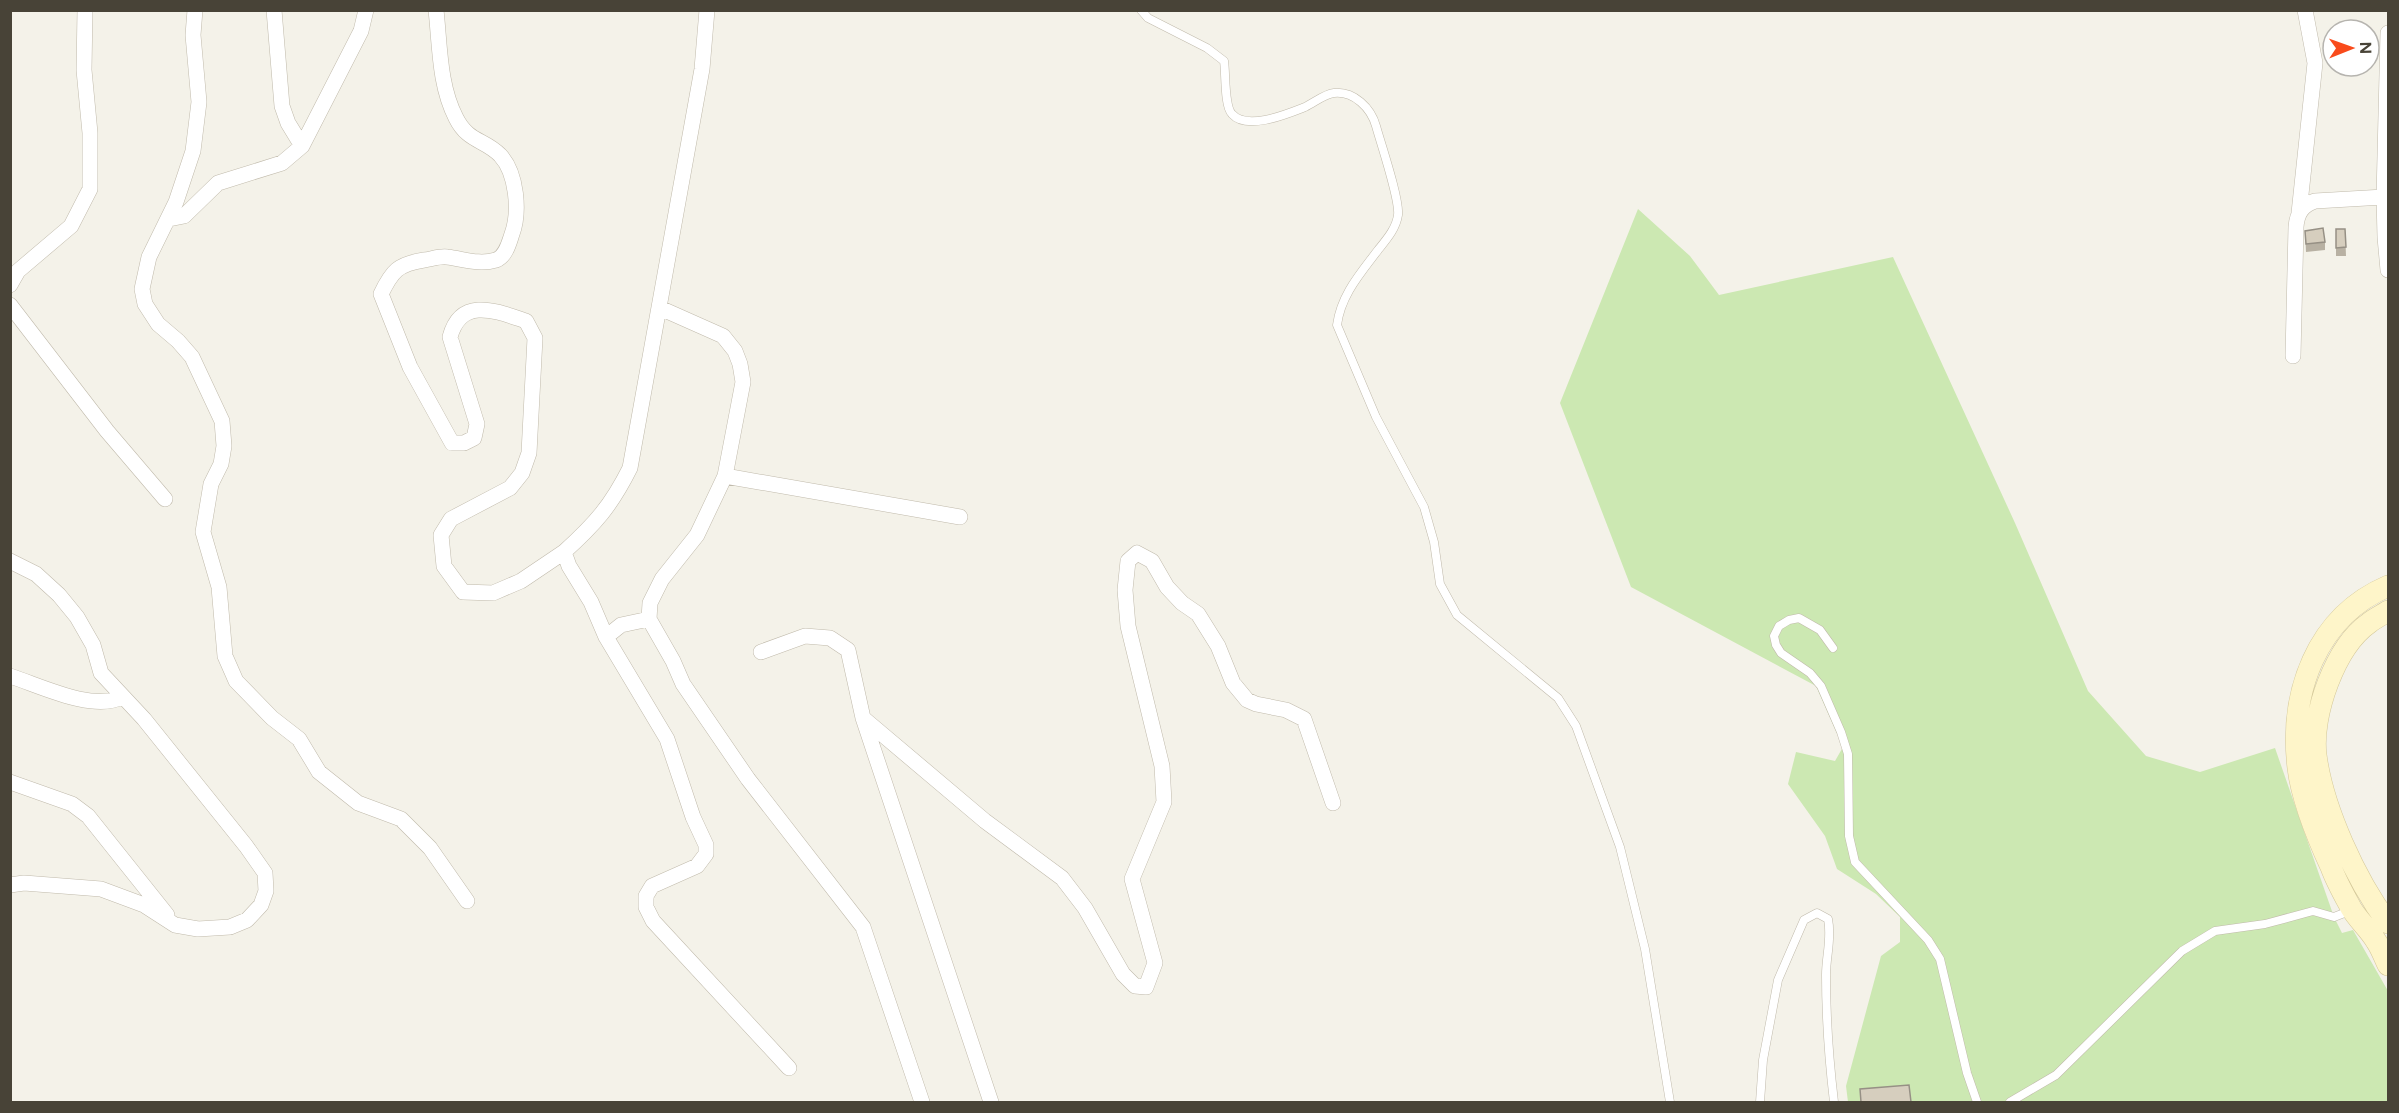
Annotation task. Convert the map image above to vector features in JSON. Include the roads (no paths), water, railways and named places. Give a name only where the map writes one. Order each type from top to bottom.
[{"type":"main road","points":[[2387,590],[2362,599],[2320,643],[2307,673],[2299,700],[2295,737],[2298,770],[2307,804],[2331,868],[2352,910],[2376,941],[2388,965]]},
{"type":"main road","points":[[2388,611],[2367,624],[2334,666],[2317,719],[2316,754],[2326,795],[2341,838],[2370,899],[2388,922]]},
{"type":"main road","points":[[2352,910],[2370,899]]},
{"type":"street","points":[[10,285],[18,271],[71,226],[90,189],[90,133],[84,70],[85,10]]},
{"type":"street","points":[[195,10],[193,35],[199,102],[193,151],[169,219],[149,257],[142,289],[145,304],[158,324],[178,340],[192,357],[222,421],[224,446],[221,464],[206,501],[203,532],[219,587],[225,656],[236,681],[272,718],[299,740],[319,772],[358,803],[401,819],[430,848],[467,901]]},
{"type":"street","points":[[274,10],[282,106],[288,123],[302,146]]},
{"type":"street","points":[[169,219],[184,216],[218,183],[282,163],[302,146],[361,31],[366,10]]},
{"type":"street","points":[[436,10],[442,79],[455,117],[466,134],[500,155],[515,190],[515,225],[501,258],[485,263],[444,257],[406,262],[389,277],[381,294],[410,367],[452,444],[464,443],[474,438],[477,424],[450,337],[454,324],[463,314],[490,309],[526,321],[535,338],[529,453],[522,473],[510,488],[451,519],[441,535],[444,566],[463,592],[493,592],[521,581],[564,552],[588,531],[614,499],[630,468],[702,69],[707,10]]},
{"type":"street","points":[[2293,356],[2296,227],[2315,63],[2305,10]]},
{"type":"street","points":[[2388,33],[2384,196],[2388,270]]},
{"type":"street","points":[[2299,213],[2308,203],[2315,201],[2384,196]]},
{"type":"street","points":[[10,305],[106,431],[165,499]]},
{"type":"street","points":[[660,308],[723,336],[735,351],[740,364],[742,382],[725,476],[697,535],[662,579],[650,603],[649,619],[683,684],[748,779],[863,927],[922,1102]]},
{"type":"street","points":[[725,476],[960,517]]},
{"type":"street","points":[[564,552],[569,566],[591,602],[606,637],[667,739],[693,817],[706,845],[706,854],[697,866],[652,886],[646,896],[646,907],[653,921],[789,1068]]},
{"type":"street","points":[[863,718],[985,821],[1062,878],[1085,908],[1123,974],[1135,986],[1146,987],[1155,963],[1132,879],[1164,802],[1162,766],[1128,626],[1125,590],[1128,561],[1137,552],[1152,561],[1167,587],[1182,603],[1198,614],[1218,646],[1233,683],[1247,700],[1286,710],[1304,719],[1333,803]]},
{"type":"street","points":[[10,561],[36,574],[77,616],[93,645],[101,673],[151,728],[246,846],[265,873],[266,891],[261,905],[246,920],[230,927],[198,929],[175,925],[144,905],[101,889],[24,883],[10,885]]},
{"type":"street","points":[[606,637],[621,625],[649,619]]},
{"type":"street","points":[[761,652],[806,636],[830,638],[848,650],[863,718],[991,1102]]},
{"type":"street","points":[[10,676],[99,703],[111,702],[122,697]]},
{"type":"street","points":[[10,782],[72,804],[88,816],[175,925]]},
{"type":"lane","points":[[1141,10],[1148,18],[1207,48],[1224,61],[1227,105],[1232,114],[1245,121],[1266,120],[1306,107],[1332,93],[1346,94],[1363,102],[1374,119],[1398,214],[1391,233],[1350,287],[1339,310],[1337,325],[1376,417],[1425,507],[1434,542],[1440,584],[1456,615],[1558,698],[1576,726],[1620,847],[1645,949],[1670,1102]]},
{"type":"lane","points":[[1833,648],[1820,630],[1799,618],[1789,620],[1779,626],[1774,636],[1781,653],[1810,673],[1821,686],[1841,732],[1848,754],[1849,836],[1855,861],[1928,940],[1940,959],[1967,1073],[1977,1102]]},
{"type":"lane","points":[[2010,1102],[2056,1075],[2182,951],[2215,931],[2265,924],[2313,911],[2334,916],[2352,910]]},
{"type":"lane","points":[[1760,1102],[1763,1060],[1778,980],[1804,920],[1817,913],[1828,919],[1831,933],[1826,961],[1826,1029],[1834,1102]]}]
